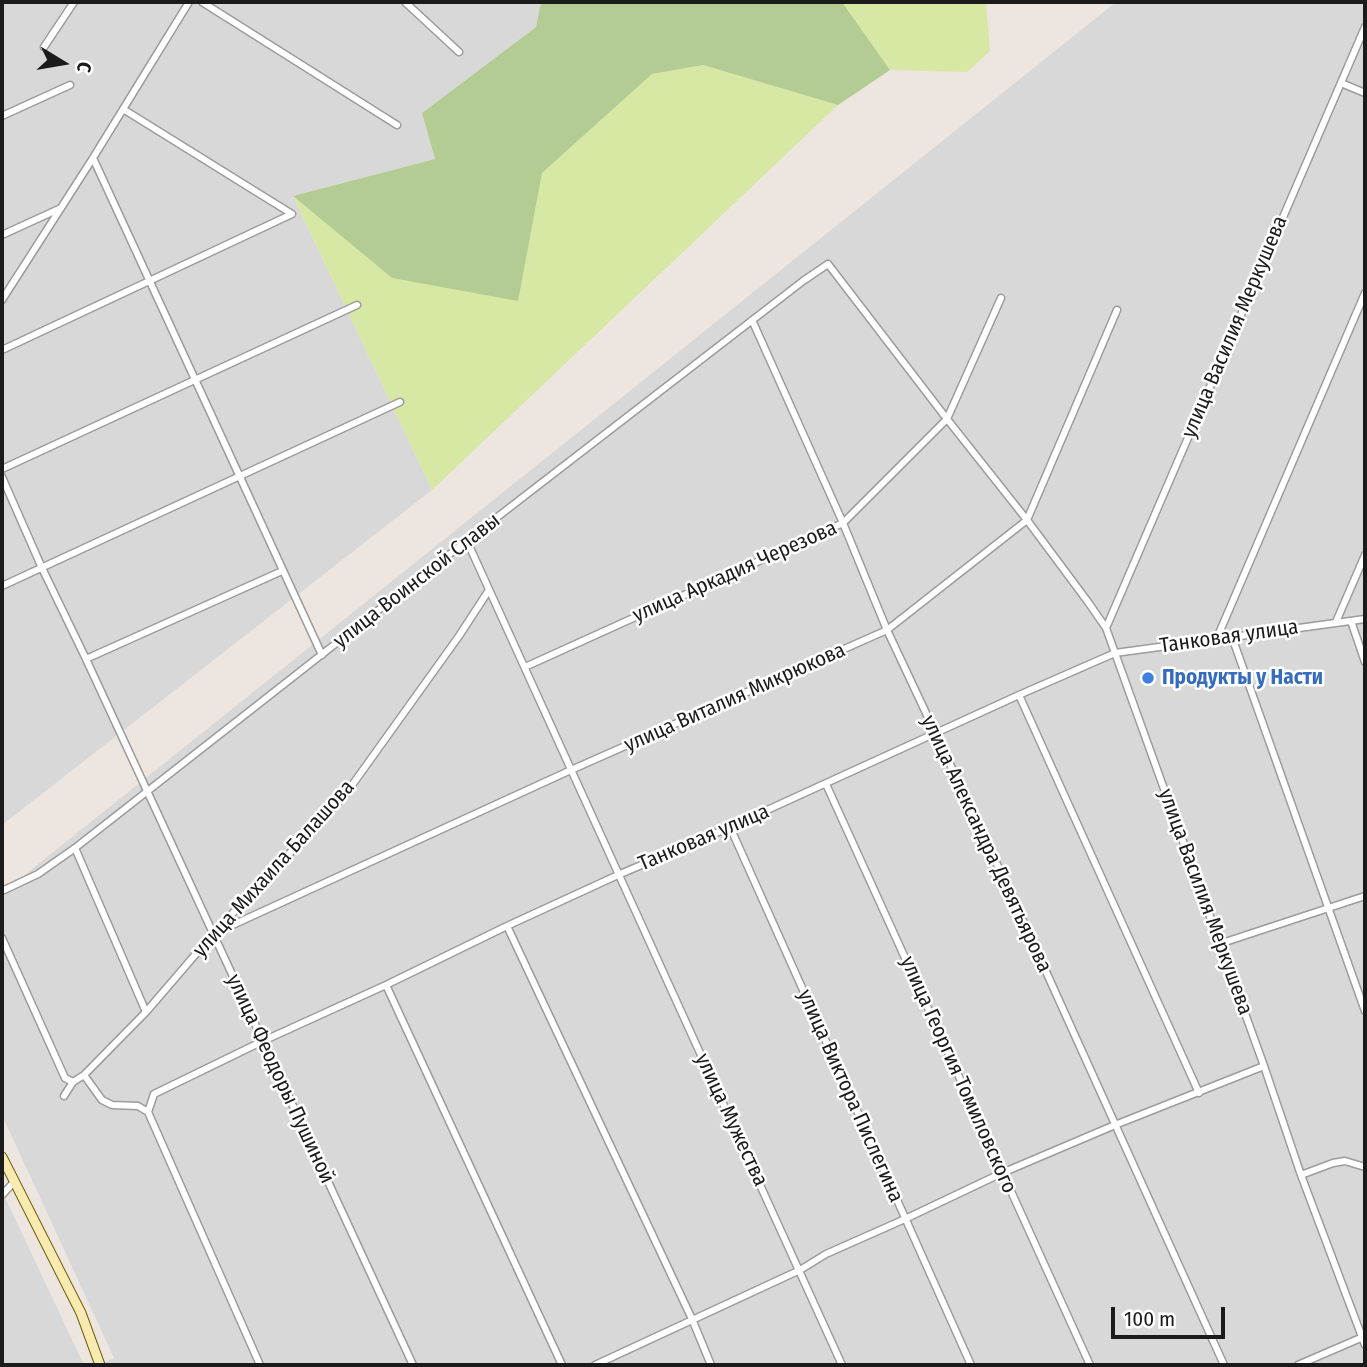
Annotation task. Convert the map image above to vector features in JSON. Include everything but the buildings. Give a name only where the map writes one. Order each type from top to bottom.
[{"type":"street","points":[[44,47],[75,2]]},
{"type":"street","points":[[2,300],[189,2]]},
{"type":"street","points":[[202,2],[397,125]]},
{"type":"street","points":[[405,2],[459,52]]},
{"type":"street","name":"улица Василия Меркушева","points":[[1107,628],[1365,27]]},
{"type":"street","points":[[1341,83],[1365,93]]},
{"type":"street","points":[[2,116],[70,85]]},
{"type":"street","points":[[2,351],[292,214],[123,109]]},
{"type":"street","points":[[93,158],[322,655]]},
{"type":"street","points":[[2,235],[61,208]]},
{"type":"street","name":"улица Василия Меркушева","points":[[828,264],[1027,520],[1107,628],[1301,1175],[1364,1340]]},
{"type":"street","name":"улица Воинской Славы","points":[[2,891],[38,874],[148,793],[467,541],[828,264]]},
{"type":"street","points":[[1217,638],[1365,293]]},
{"type":"street","name":"улица Аркадия Черезова","points":[[524,667],[843,523],[947,419],[1001,298]]},
{"type":"street","points":[[2,469],[357,305]]},
{"type":"street","name":"улица Виталия Микрюкова","points":[[213,934],[570,770],[887,630],[1027,520],[1117,310]]},
{"type":"street","name":"улица Александра Девятьярова","points":[[752,320],[843,523],[887,630],[1010,892],[1224,1365]]},
{"type":"street","points":[[2,586],[400,402]]},
{"type":"street","name":"улица Феодоры Пушиной","points":[[2,477],[413,1365]]},
{"type":"street","name":"улица Мужества","points":[[467,541],[842,1365]]},
{"type":"street","points":[[1336,622],[1365,555]]},
{"type":"street","points":[[86,659],[282,571]]},
{"type":"street","name":"улица Михаила Балашова","points":[[64,1096],[73,1082],[84,1075],[146,1012],[213,934],[345,795],[489,590]]},
{"type":"street","name":"Танковая улица","points":[[148,1112],[155,1094],[263,1041],[618,875],[1115,653],[1365,619]]},
{"type":"street","points":[[1351,621],[1365,662]]},
{"type":"street","points":[[1232,637],[1365,1011]]},
{"type":"street","points":[[1019,695],[1199,1093]]},
{"type":"street","name":"улица Георгия Томиловского","points":[[826,784],[1090,1365]]},
{"type":"street","name":"улица Виктора Пислегина","points":[[730,827],[971,1365]]},
{"type":"street","points":[[75,848],[146,1012]]},
{"type":"street","points":[[1219,944],[1365,896]]},
{"type":"street","points":[[507,926],[692,1319],[711,1365]]},
{"type":"street","points":[[2,938],[65,1078],[73,1082]]},
{"type":"street","points":[[386,985],[562,1365]]},
{"type":"street","points":[[595,1365],[1002,1173],[1264,1066]]},
{"type":"street","points":[[84,1075],[102,1100],[112,1105],[138,1106],[148,1112],[260,1365]]},
{"type":"street","points":[[2,1157],[81,1313],[100,1365]]},
{"type":"street","points":[[1301,1175],[1345,1161],[1365,1167]]},
{"type":"street","points":[[2,1195],[14,1182]]},
{"type":"street","points":[[1298,1365],[1364,1340]]},
{"type":"shaded area","points":[[2,2],[541,2],[536,27],[422,113],[435,159],[293,196],[432,490],[2,825]]},
{"type":"shaded area","points":[[1116,2],[1365,2],[1365,1365],[99,1365],[114,1358],[2,1115],[2,893]]},
{"type":"shaded area","points":[[2,1191],[84,1365],[2,1365]]},
{"type":"green space","points":[[541,2],[842,2],[890,70],[838,105],[703,65],[652,74],[542,173],[518,301],[392,278],[293,196],[435,159],[422,113],[536,27]]},
{"type":"green space","points":[[842,2],[986,2],[990,51],[967,72],[890,70]]},
{"type":"green space","points":[[703,65],[838,105],[432,490],[293,196],[392,278],[542,173],[652,74]]},
{"type":"place","name":"Продукты у Насти","points":[[1148,678]]}]
